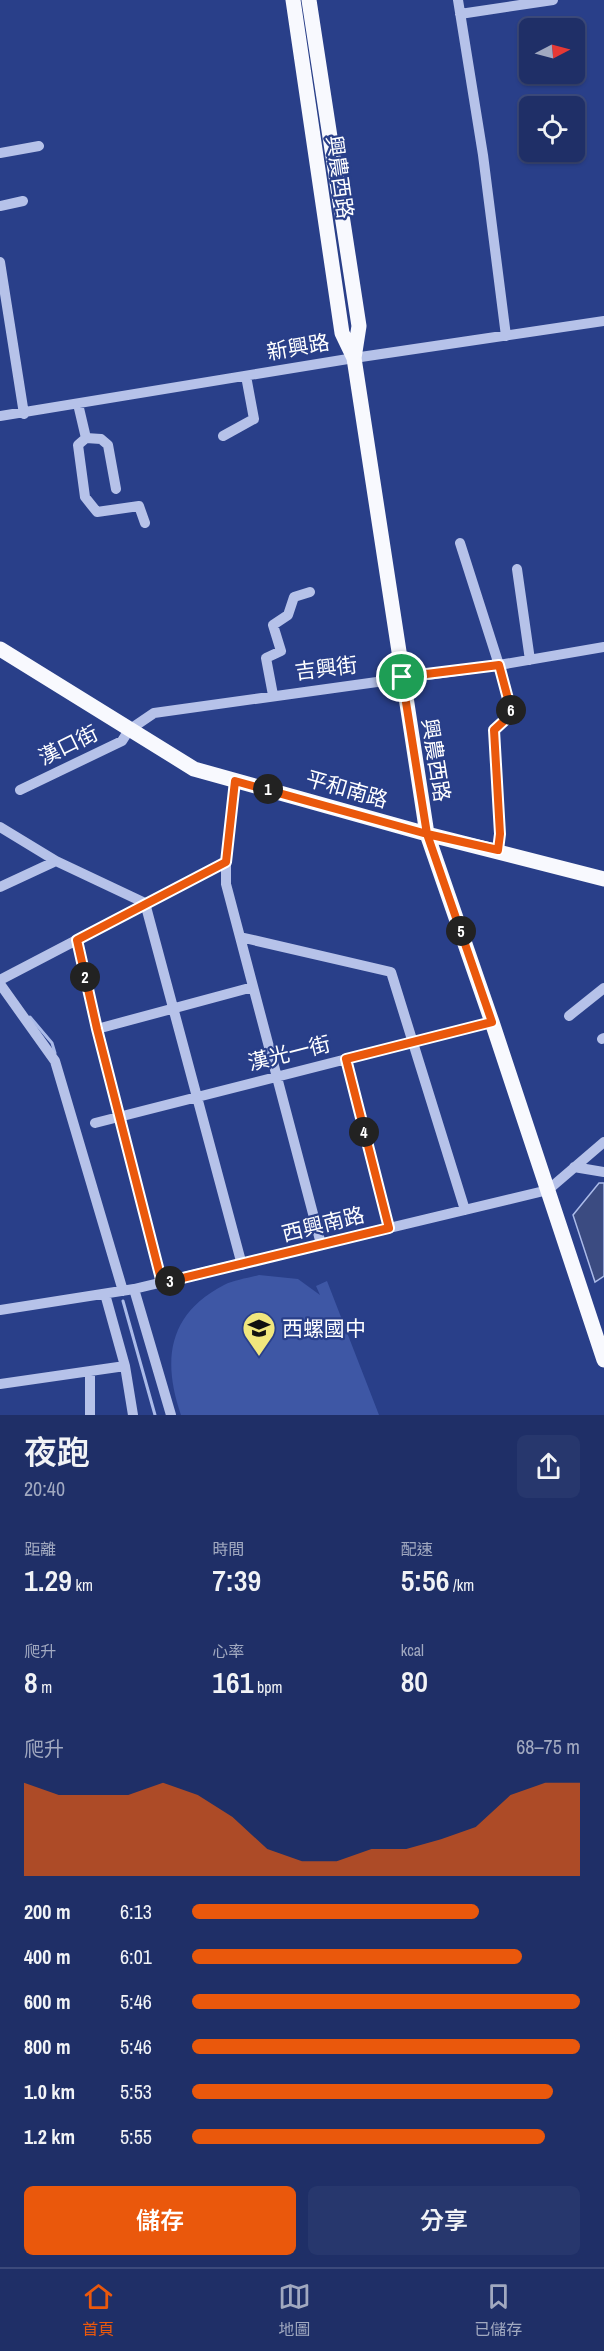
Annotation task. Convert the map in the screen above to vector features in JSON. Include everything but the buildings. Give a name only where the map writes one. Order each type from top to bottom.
[{"type":"main road","name":"興農西路","points":[[293,0],[342,333],[354,358],[427,834],[604,1360]]},
{"type":"main road","name":"興農西路","points":[[309,0],[359,326],[354,358]]},
{"type":"main road","name":"平和南路","points":[[0,649],[194,769],[427,834],[498,850],[604,879]]},
{"type":"street","points":[[458,0],[483,155],[506,336]]},
{"type":"street","points":[[460,14],[553,0]]},
{"type":"street","points":[[0,153],[39,146]]},
{"type":"street","points":[[0,206],[23,201]]},
{"type":"street","points":[[0,262],[24,414]]},
{"type":"street","name":"新興路","points":[[0,417],[354,358],[604,321]]},
{"type":"street","points":[[223,436],[254,419],[246,376]]},
{"type":"street","points":[[78,404],[86,438]]},
{"type":"street","points":[[116,489],[108,445],[100,439],[86,438],[78,445],[85,497],[97,512],[139,506],[145,523]]},
{"type":"street","points":[[460,543],[511,710],[506,719],[494,730],[500,834],[498,850]]},
{"type":"street","points":[[518,569],[530,660]]},
{"type":"street","points":[[273,695],[266,658],[281,651],[273,625],[288,615],[294,597],[310,592]]},
{"type":"street","name":"吉興街","points":[[129,730],[154,713],[499,665],[604,647]]},
{"type":"street","name":"漢口街","points":[[20,790],[122,741],[129,730]]},
{"type":"street","points":[[235,781],[226,862],[226,884],[321,1244]]},
{"type":"street","points":[[0,827],[56,861],[145,903],[242,1264]]},
{"type":"street","points":[[0,887],[56,861]]},
{"type":"street","points":[[171,1415],[128,1290],[55,1061],[1,978],[226,862]]},
{"type":"street","points":[[240,936],[391,972],[465,1210]]},
{"type":"street","points":[[77,940],[97,1029],[162,1283]]},
{"type":"street","points":[[97,1029],[253,987]]},
{"type":"street","points":[[569,1016],[604,988]]},
{"type":"street","name":"漢光一街","points":[[95,1123],[492,1022]]},
{"type":"street","points":[[346,1059],[389,1228]]},
{"type":"street","name":"西興南路","points":[[0,1310],[162,1283],[548,1190],[604,1142]]},
{"type":"street","points":[[574,1167],[604,1172]]},
{"type":"street","points":[[105,1294],[125,1366],[133,1415]]},
{"type":"street","points":[[0,1384],[125,1366]]},
{"type":"street","points":[[90,1371],[90,1415]]},
{"type":"shaded area","points":[[599,1183],[604,1183],[604,1276],[595,1282],[573,1215]]},
{"type":"shaded area","name":"西螺國中","points":[[259,1275],[298,1279],[320,1295],[316,1286],[327,1281],[379,1415],[181,1415],[175,1395],[171,1357],[174,1340],[181,1324],[191,1310],[205,1297],[224,1285]]},
{"type":"waterway","points":[[30,1017],[52,1043],[55,1053]]},
{"type":"waterway","points":[[123,1301],[155,1415]]},
{"type":"place","name":"西螺國中","points":[[259,1357]]},
{"type":"route","points":[[402,677],[427,834],[235,781],[226,862],[77,940],[97,1029],[162,1283],[389,1228],[346,1059],[492,1022],[427,834],[498,850],[500,834],[494,730],[506,719],[511,710],[499,665],[402,677]]}]
